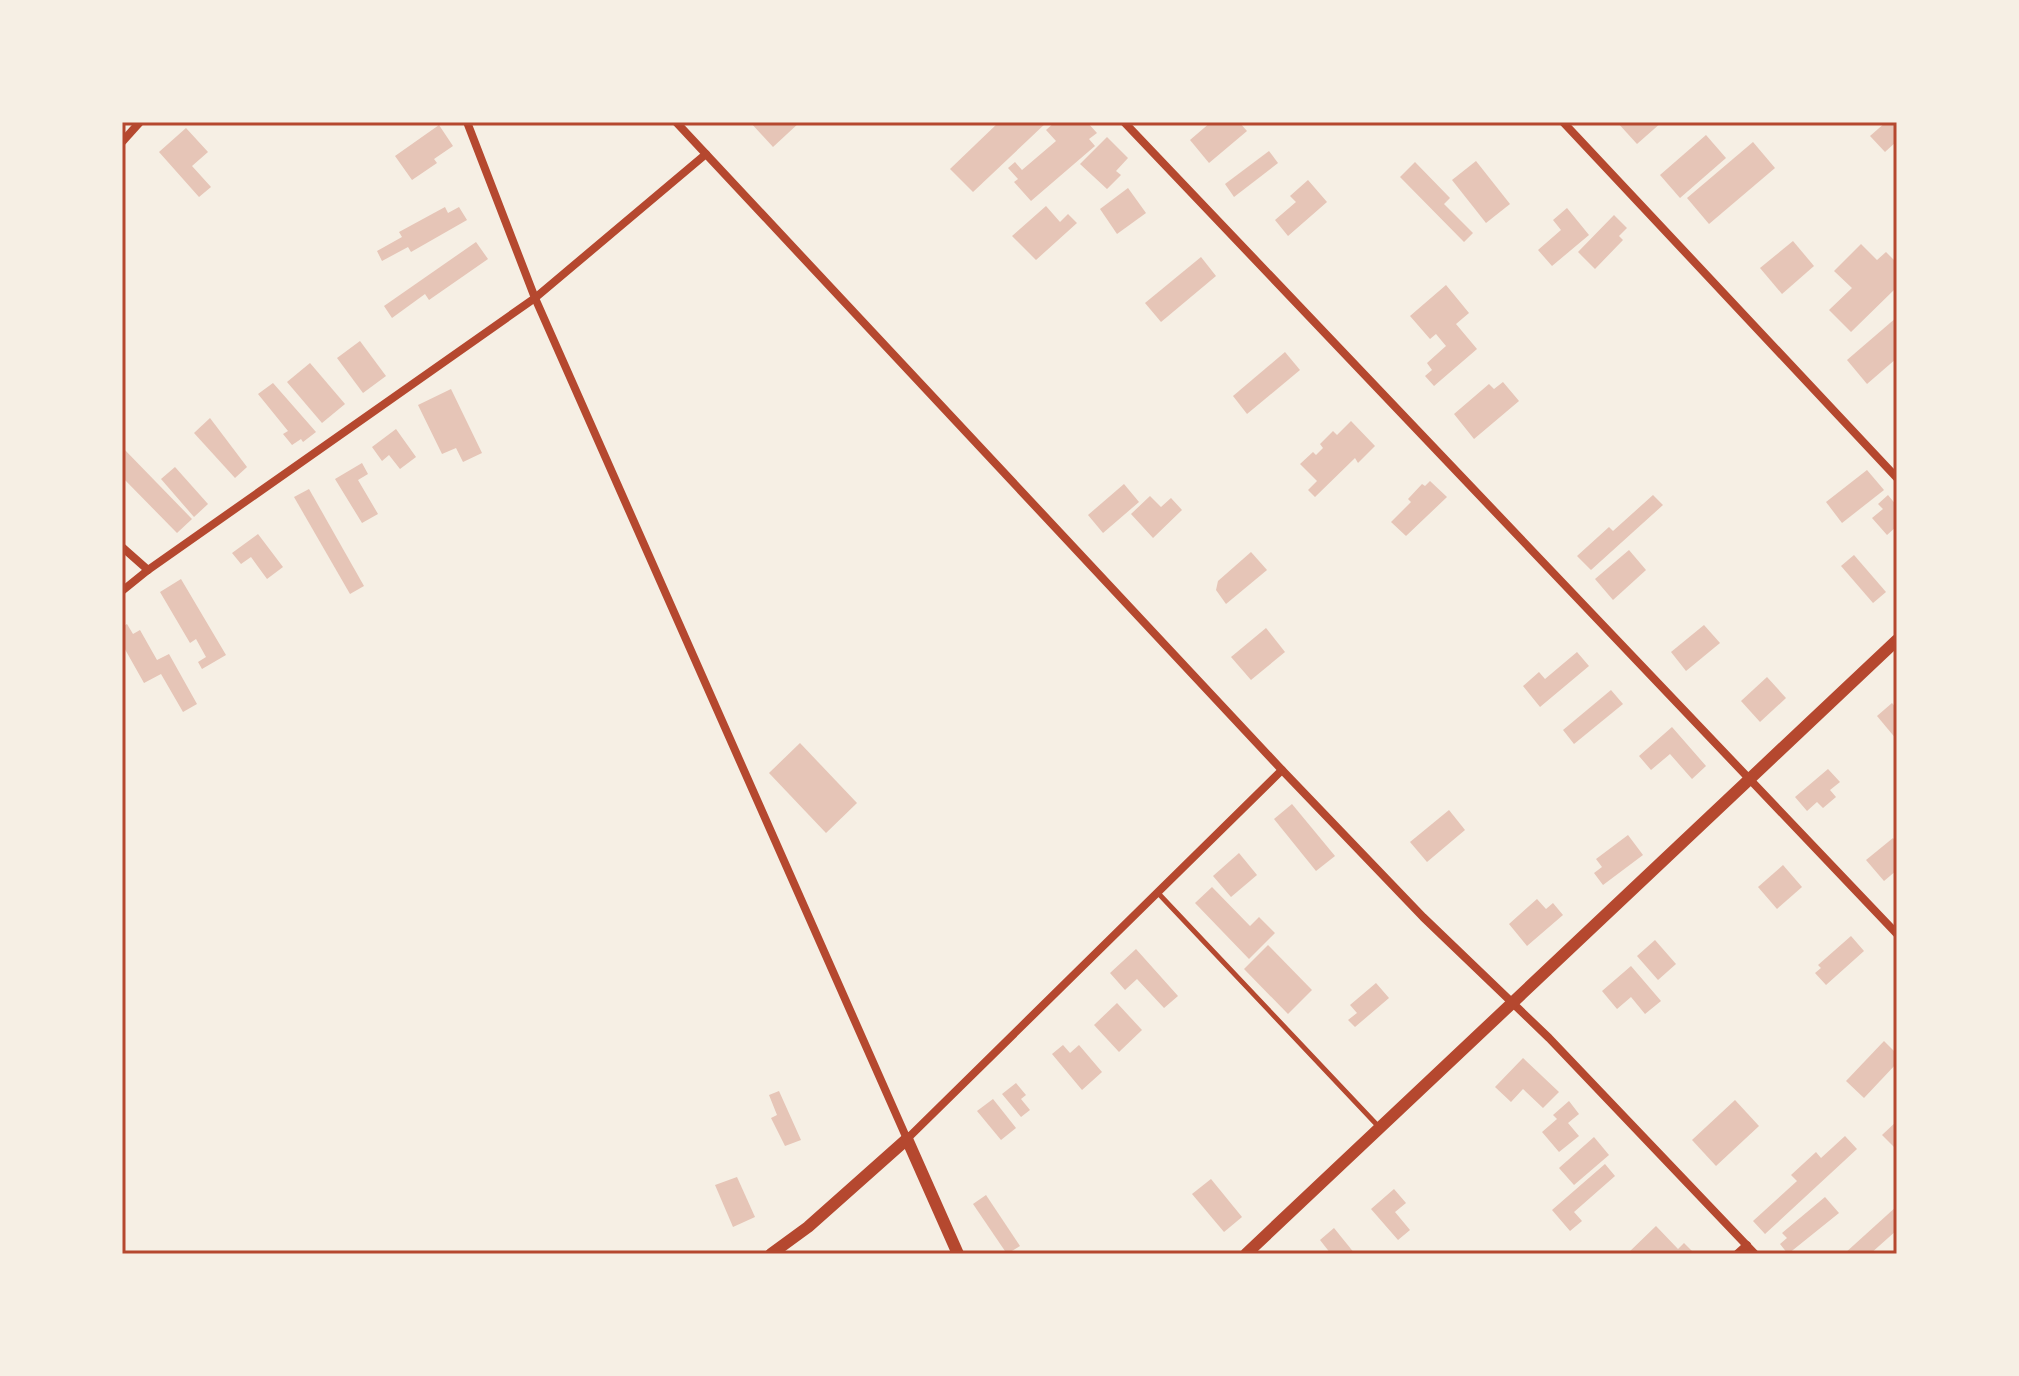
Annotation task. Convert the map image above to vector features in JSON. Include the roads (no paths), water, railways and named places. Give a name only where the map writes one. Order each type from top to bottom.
[{"type":"main road","points":[[1246,1254],[1897,640]]},
{"type":"main road","points":[[771,1254],[819,1218],[907,1139],[958,1254]]},
{"type":"street","points":[[122,142],[140,122]]},
{"type":"street","points":[[467,122],[535,298],[907,1139],[1282,770]]},
{"type":"street","points":[[676,122],[1282,770],[1423,917],[1513,1002],[1755,1254]]},
{"type":"street","points":[[1124,122],[1897,934]]},
{"type":"street","points":[[1563,122],[1897,478]]},
{"type":"street","points":[[122,591],[535,298],[706,154]]},
{"type":"street","points":[[122,547],[148,570]]},
{"type":"street","points":[[1737,1254],[1747,1245]]},
{"type":"lane","points":[[1158,893],[1379,1128]]}]
